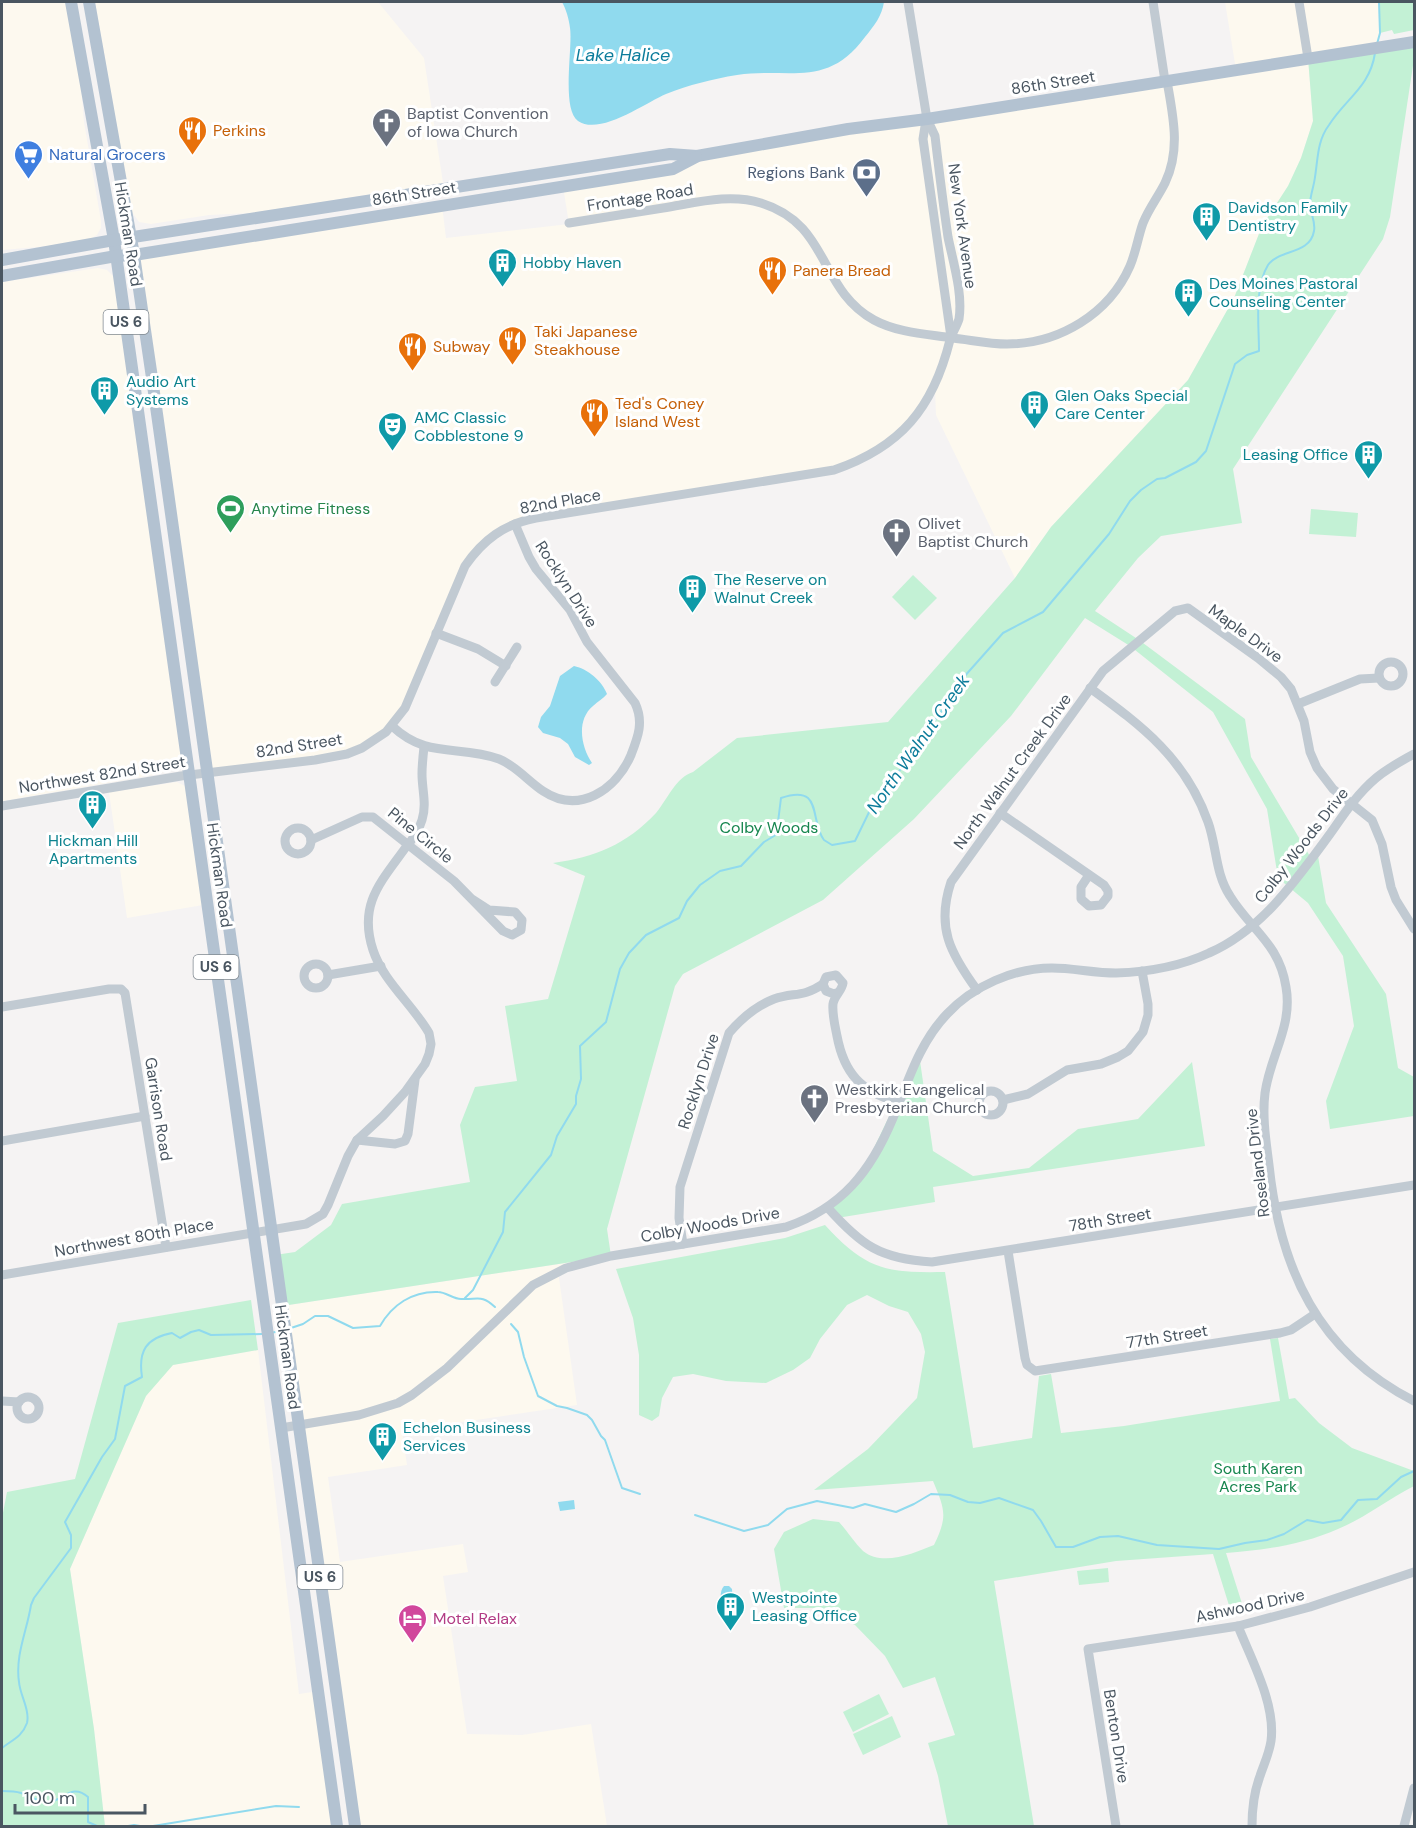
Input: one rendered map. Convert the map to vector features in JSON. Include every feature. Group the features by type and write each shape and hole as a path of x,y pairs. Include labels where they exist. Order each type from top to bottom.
{"main road":[{"name":"Hickman Road","path":"71,2 114,240 337,1827"},
{"name":"Hickman Road","path":"89,2 134,255 355,1827"},
{"name":"86th Street","path":"2,260 114,240 670,154 698,156 848,129 927,119 1414,42"},
{"name":"86th Street","path":"2,276 673,169 698,156"}],"street":[{"name":"New York Avenue","path":"815,475 853,464 871,455 901,432 919,412 934,388 942,370 951,337 923,139 927,119 908,2"},
{"name":"Frontage Road","path":"569,224 716,200 739,199 762,203 776,208 810,236 841,292 861,312 875,321 906,331 1006,344 1039,341 1073,328 1093,314 1111,296 1129,267 1143,222 1164,184 1173,158 1174,129 1153,2"},
{"path":"1299,2 1308,58"},
{"name":"82nd Place","path":"392,726 405,708 459,578 475,552 493,535 516,524 545,517 815,475"},
{"name":"Rocklyn Drive","path":"424,747 499,759 542,791 561,800 583,800 606,790 622,772 640,733 641,718 635,703 587,642 570,610 529,557 516,524"},
{"name":"North Walnut Creek Drive","path":"977,990 960,966 947,938 944,915 951,882 1103,671 1130,646 1175,612 1188,608"},
{"name":"Maple Drive","path":"1188,608 1258,658 1281,677 1291,689 1298,704 1308,736 1310,752 1317,768 1333,789 1372,820 1383,844 1391,887 1396,900 1414,929"},
{"path":"436,633 478,649 506,666"},
{"path":"495,682 517,648"},
{"path":"1298,704 1360,679 1379,678"},
{"name":"Roseland Drive","path":"1090,688 1141,726 1169,755 1203,809 1214,842 1220,875 1229,895 1262,934 1280,965 1286,986 1288,1006 1282,1039 1269,1074 1263,1111 1270,1180 1285,1251 1294,1275 1315,1314 1338,1344 1381,1383 1414,1401"},
{"path":"357,1140 383,1116 415,1077 429,1054 431,1044 429,1033 381,966 373,951 369,933 369,914 373,894 418,829 424,807 422,771 424,747 411,741 392,726"},
{"name":"82nd Street","path":"207,772 315,760 347,754 375,741 392,726"},
{"name":"Colby Woods Drive","path":"281,1428 377,1410 412,1395 447,1368 533,1285 549,1276 584,1262 786,1227 828,1208 860,1178 893,1117 919,1054 937,1024 959,1002 999,979 1028,970 1053,968 1084,972 1142,971 1185,962 1210,953 1266,915 1352,803 1376,778 1414,754"},
{"name":"Northwest 82nd Street","path":"2,806 207,772"},
{"path":"1000,813 1089,875"},
{"name":"Pine Circle","path":"310,840 367,816 379,820 454,881 472,899 507,934 521,930 522,920 515,912 489,910 472,899"},
{"path":"328,975 381,966"},
{"path":"1003,1100 1028,1094 1068,1071 1101,1064 1128,1051 1143,1032 1148,1015 1142,971"},
{"name":"Rocklyn Drive","path":"682,1244 679,1218 680,1187 729,1033 739,1021 765,1004 774,999 810,992 823,984 826,977 836,975 843,983 839,992"},
{"path":"823,984 828,993 839,992"},
{"name":"Garrison Road","path":"2,1007 109,988 121,989 125,993 166,1247"},
{"path":"839,992 833,1002 834,1020 840,1053 844,1062 851,1075 865,1088 898,1102"},
{"path":"357,1140 395,1144 405,1141 408,1134 415,1077"},
{"path":"2,1141 145,1116"},
{"name":"Northwest 80th Place","path":"2,1275 306,1224 323,1214 357,1140"},
{"name":"78th Street","path":"828,1208 864,1244 885,1255 908,1261 935,1262 1414,1185"},
{"name":"77th Street","path":"1008,1251 1025,1358 1030,1369 1042,1371 1280,1333 1291,1330 1315,1314"},
{"path":"2,1401 19,1402"},
{"name":"Ashwood Drive","path":"1088,1649 1238,1626 1310,1607 1414,1572"},
{"path":"1238,1626 1266,1698 1271,1719 1271,1740 1252,1806 1252,1827"},
{"name":"Benton Drive","path":"1088,1649 1116,1827"},
{"path":"1404,1827 1414,1788"}],"shaded area":[{"path":"2,2 66,2 80,76 84,122 101,221 101,228 97,235 90,239 49,246 2,250"},
{"path":"95,2 378,2 424,58 443,183 251,213 209,215 151,224 139,222 132,212"},
{"path":"1225,2 1379,2 1380,33 1376,48 1308,58 1313,121 1301,158 1288,186 1262,226 1234,298 1188,380 1051,527 1015,578 936,415 935,389 913,419 853,464 523,521 475,552 411,695 392,726 347,754 207,772 134,255 442,205 446,238 569,224 563,186 673,169 697,156 1236,70"},
{"path":"98,268 107,270 114,277 182,763 177,769 147,776 3,801 2,282"},
{"path":"177,782 185,786 203,905 127,918 109,792"},
{"path":"611,1256 558,1271 577,1405 402,1431 407,1465 328,1477 340,1562 463,1544 468,1572 443,1576 467,1734 522,1735 591,1724 607,1826 355,1826 282,1306"},
{"path":"258,1350 299,1694 319,1691 337,1826 105,1826 94,1729 70,1569 146,1396 172,1365"}],"green space":[{"path":"1379,2 1414,2 1414,30 1394,34 1392,30 1380,33"},
{"name":"Colby Woods","path":"1414,42 1414,59 1390,217 1383,239 1233,469 1242,523 1161,536 1138,558 1095,611 1139,640 1245,719 1251,757 1311,858 1317,850 1326,903 1386,994 1398,1068 1414,1077 1414,1116 1330,1129 1326,1101 1354,1026 1343,956 1308,903 1278,878 1267,809 1213,712 1130,646 1085,618 1011,716 914,819 823,900 683,974 675,986 607,1229 611,1256 282,1306 275,1255 295,1252 331,1225 342,1204 470,1182 460,1125 475,1087 517,1081 505,1006 548,999 585,876 553,863 596,853 633,833 656,813 682,779 737,738 888,722 1015,578 1051,527 1188,380 1234,298 1262,226 1288,186 1301,158 1313,121 1308,58"},
{"path":"1311,509 1358,513 1356,537 1309,534"},
{"path":"913,575 937,598 915,620 892,597"},
{"path":"919,1054 933,1151 973,1176 1029,1168 1078,1129 1138,1119 1192,1062 1205,1146 933,1187 935,1202 837,1218 828,1208 860,1177"},
{"name":"South Karen Acres Park","path":"825,1225 853,1251 878,1266 907,1271 945,1272 973,1448 1032,1438 1039,1376 1051,1374 1061,1433 1124,1426 1280,1401 1270,1339 1278,1338 1289,1399 1295,1398 1319,1423 1352,1448 1414,1471 1414,1486 1348,1525 1324,1535 1283,1546 1226,1553 1245,1613 1232,1615 1213,1554 1116,1561 994,1581 1034,1826 948,1826 938,1776 928,1743 955,1735 935,1677 903,1688 885,1656 855,1625 819,1608 784,1608 774,1549 784,1532 813,1519 839,1522 863,1551 880,1558 899,1557 934,1545 943,1520 943,1513 933,1481 814,1490 868,1449 917,1398 925,1352 921,1334 908,1312 867,1295 847,1305 820,1339 810,1358 793,1370 766,1383 726,1381 693,1374 673,1377 662,1398 659,1416 652,1421 639,1415 639,1355 633,1318 616,1269 785,1238"},
{"path":"251,1300 258,1350 173,1365 146,1396 70,1569 94,1729 105,1826 2,1826 2,1518 7,1492 75,1479 118,1323"},
{"path":"1108,1568 1109,1582 1079,1585 1077,1571"},
{"path":"879,1694 889,1714 853,1732 843,1712"},
{"path":"892,1716 901,1737 863,1755 853,1734"}],"water":[{"name":"Lake Halice","path":"562,2 884,2 871,29 851,53 836,64 822,70 756,73 710,80 666,94 610,121 587,125 578,121 570,104 571,37 567,14"},
{"path":"574,666 594,676 607,694 588,712 582,726 583,742 592,763 589,765 575,757 568,744 560,738 543,733 538,727 541,717 550,706 560,676"},
{"path":"574,1500 575,1509 560,1511 558,1502"},
{"path":"724,1586 732,1589 733,1610 724,1610 721,1594"}],"waterway":[{"name":"North Walnut Creek","path":"1377,44 1380,33 1379,2"},
{"name":"North Walnut Creek","path":"465,1298 473,1290 503,1232 505,1212 551,1155 557,1136 576,1104 581,1079 580,1046 606,1022 620,969 629,953 646,935 679,918 687,901 700,885 720,871 741,866 764,842 779,833 781,798 795,795 804,796 810,800 820,832 824,840 832,845 855,841 873,804 927,736 932,724 951,698 955,687 1003,633 1043,612 1109,534 1130,501 1141,490 1157,479 1165,478 1196,462 1206,451 1235,364 1247,355 1259,351 1259,295 1268,265 1279,256 1307,244 1314,231 1310,201 1322,137 1363,84 1375,53"},
{"name":"North Walnut Creek","path":"291,1328 315,1316 328,1316 353,1328 380,1326 390,1312 404,1301 429,1292 441,1292 458,1299 479,1298 495,1307"},
{"path":"511,1324 518,1332 538,1396 557,1406 587,1415 605,1440 622,1488 640,1494"},
{"name":"North Walnut Creek","path":"2,1748 20,1735 27,1723 28,1718 18,1672 31,1605 71,1548 71,1535 65,1522 102,1457 115,1439 125,1386 142,1377 141,1360 146,1347 156,1338 172,1333 180,1338 199,1330 211,1335 262,1334"},
{"name":"North Walnut Creek","path":"271,1333 283,1330"},
{"path":"695,1515 744,1531 768,1525 787,1509 817,1501 853,1508 865,1504 896,1512 931,1494 950,1495 968,1502 980,1503 999,1498 1033,1510 1056,1547 1073,1547 1100,1537 1118,1536 1157,1545 1219,1549 1267,1540 1284,1534 1307,1520 1323,1523 1341,1520 1358,1500 1377,1499 1401,1477 1414,1471"},
{"path":"2,1791 19,1792 44,1802 53,1801 77,1791 88,1797 88,1822 97,1826"},
{"path":"153,1826 276,1806 299,1807"},
{"path":"128,1826 140,1826"}],"place":[{"name":"Baptist Convention of Iowa Church","path":"386,148"},
{"name":"Perkins","path":"192,156"},
{"name":"Natural Grocers","path":"28,180"},
{"name":"Regions Bank","path":"866,198"},
{"name":"Davidson Family Dentistry","path":"1207,242"},
{"name":"Hobby Haven","path":"502,288"},
{"name":"Panera Bread","path":"772,296"},
{"name":"Des Moines Pastoral Counseling Center","path":"1188,318"},
{"name":"Taki Japanese Steakhouse","path":"513,366"},
{"name":"Subway","path":"412,372"},
{"name":"Audio Art Systems","path":"105,416"},
{"name":"Glen Oaks Special Care Center","path":"1034,430"},
{"name":"Ted's Coney Island West","path":"594,438"},
{"name":"AMC Classic Cobblestone 9","path":"393,452"},
{"name":"Leasing Office","path":"1369,480"},
{"name":"Anytime Fitness","path":"230,534"},
{"name":"Olivet Baptist Church","path":"897,558"},
{"name":"The Reserve on Walnut Creek","path":"693,614"},
{"name":"Hickman Hill Apartments","path":"93,830"},
{"name":"Westkirk Evangelical Presbyterian Church","path":"814,1124"},
{"name":"Echelon Business Services","path":"382,1462"},
{"name":"Westpointe Leasing Office","path":"731,1632"},
{"name":"Motel Relax","path":"412,1644"}]}
